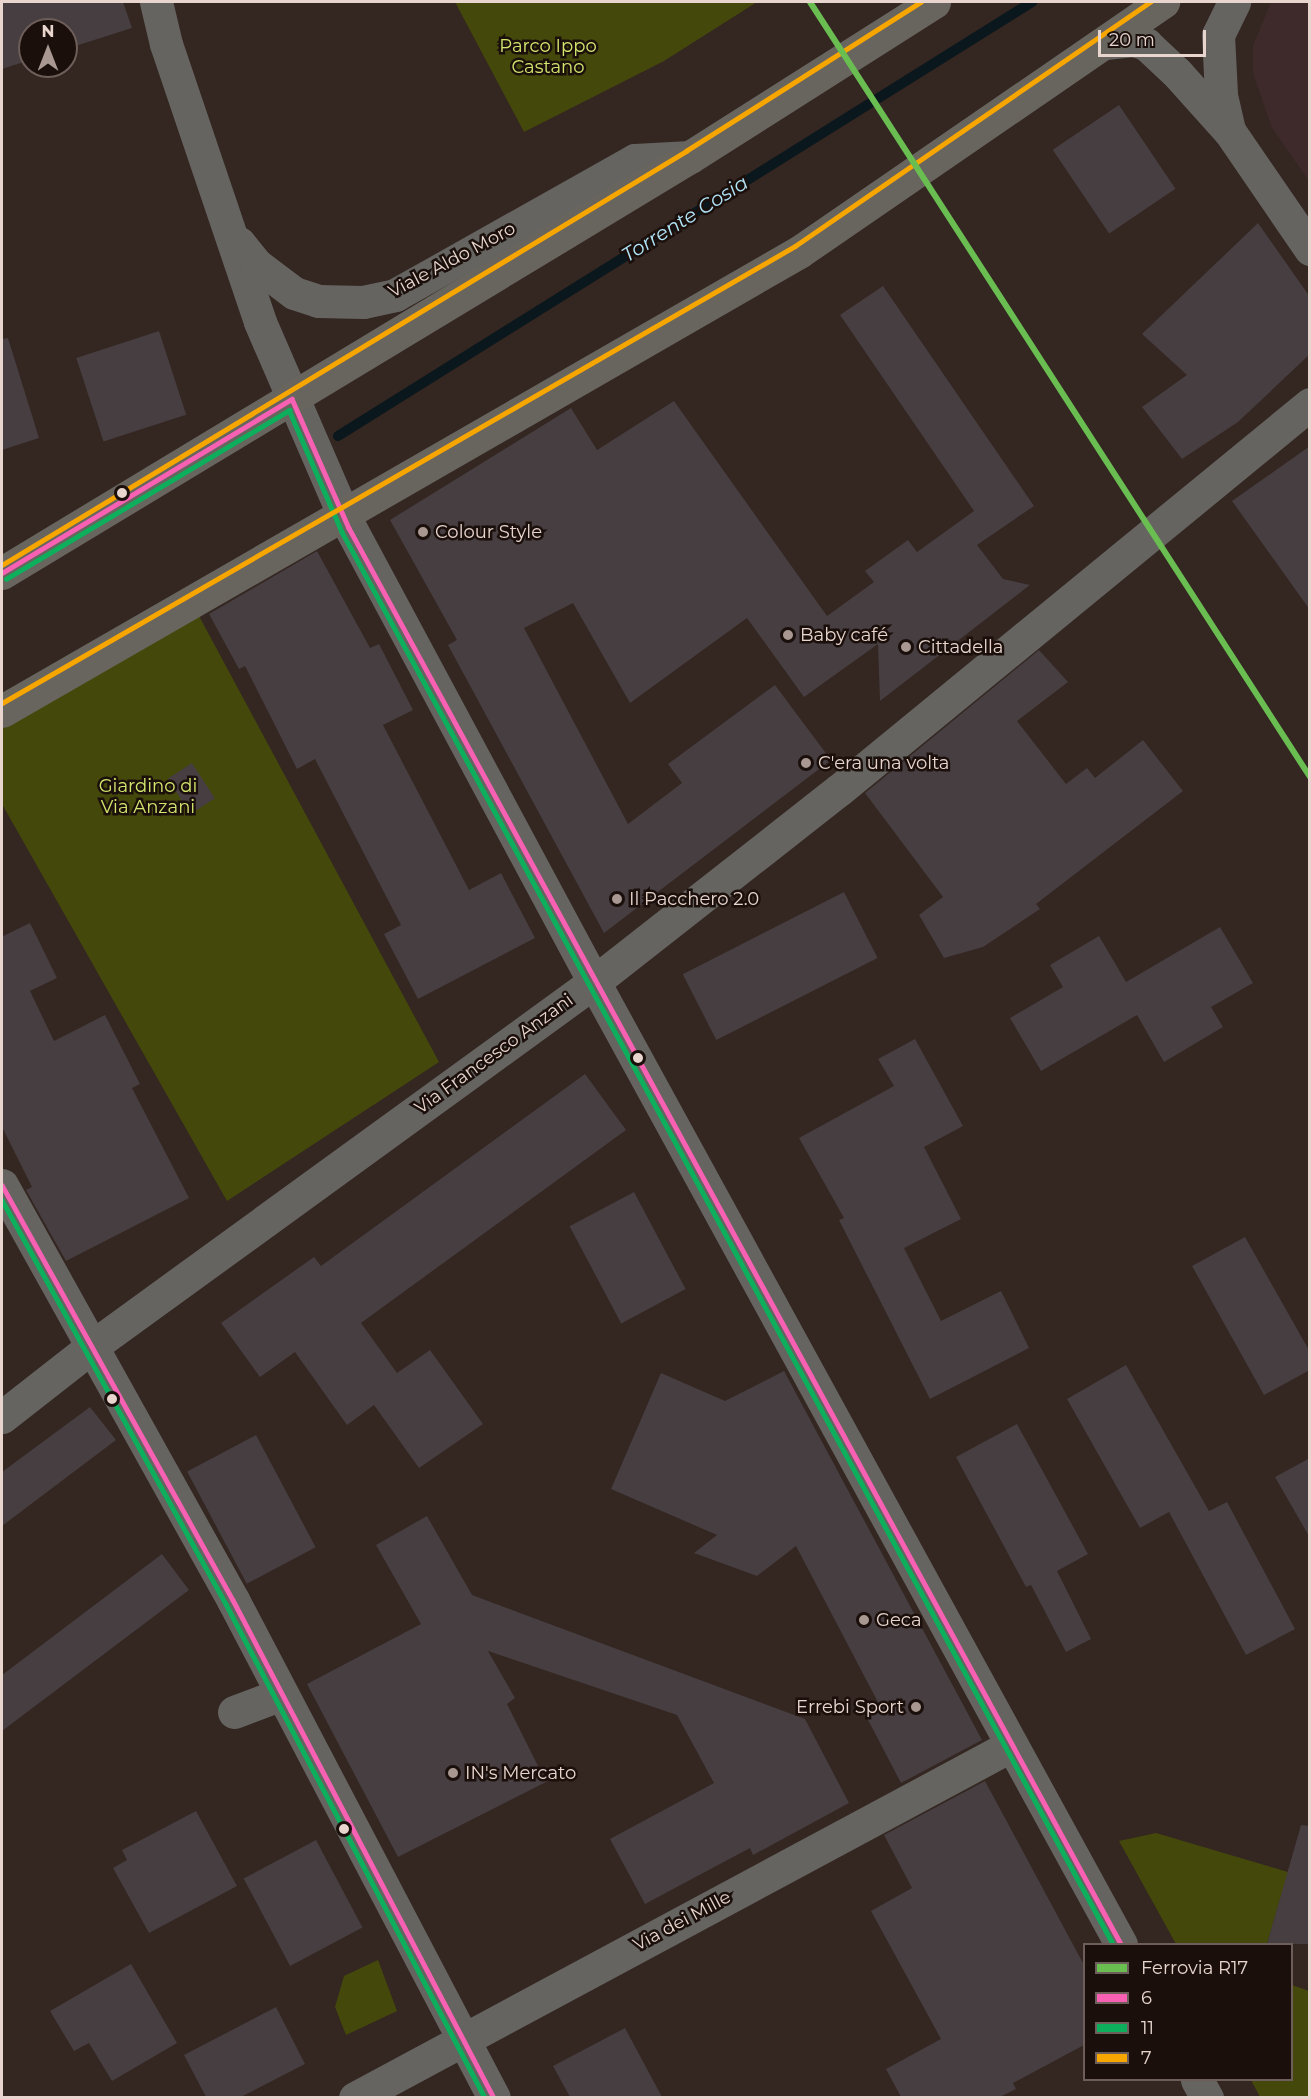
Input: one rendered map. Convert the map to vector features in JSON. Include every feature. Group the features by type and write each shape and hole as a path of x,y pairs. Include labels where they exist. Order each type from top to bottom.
{"main road":[{"path":"2,573 298,412 690,157 934,2"},
{"path":"2,711 337,502 799,252 1163,2"}],"street":[{"name":"Viale Aldo Moro","path":"156,2 166,44 228,228 298,412 337,502 594,982 1010,1746 1120,1943"},
{"path":"1230,132 1221,94 1218,34 1234,2"},
{"path":"1105,43 1133,40 1146,44 1230,132 1310,249"},
{"name":"Viale Aldo Moro","path":"228,228 257,265 294,293 318,301 363,302 395,295 635,160 690,157"},
{"name":"Via Francesco Anzani","path":"2,1417 90,1348 594,982 839,790 1310,404"},
{"path":"2,1185 282,1694 461,2039 494,2097"},
{"path":"234,1712 282,1694"},
{"name":"Via dei Mille","path":"356,2097 1010,1746"},
{"path":"1198,2081 1207,2097"}],"shaded area":[{"path":"1271,2 1309,2 1309,181 1272,128 1253,73 1253,46"}],"green space":[{"name":"Parco Ippo Castano","path":"455,2 757,2 664,61 524,132"},
{"name":"Giardino di Via Anzani","path":"199,616 439,1062 227,1201 2,804 2,729"},
{"path":"1156,1833 1288,1872 1267,1943 1175,1943 1119,1841"},
{"path":"378,1960 397,2011 346,2035 335,2007 344,1976"},
{"path":"1293,1985 1309,1991 1309,2097 1260,2097 1252,2081 1293,2081"}],"building":[{"path":"2,2 123,2 132,28 78,45 78,18 18,18 18,64 2,69"},
{"path":"1119,105 1175,189 1109,233 1053,150"},
{"path":"1258,223 1310,297 1310,354 1238,422 1182,459 1142,407 1187,375 1142,334"},
{"path":"883,286 1034,506 977,545 1003,579 1030,585 880,701 878,644 804,697 747,618 630,703 573,603 524,628 628,824 682,783 668,764 775,685 831,760 604,933 448,645 457,640 390,520 571,408 597,450 674,401 827,616 874,582 865,571 908,540 917,552 974,511 840,315"},
{"path":"159,331 186,415 103,442 76,358"},
{"path":"8,338 39,438 2,450 2,339"},
{"path":"1310,446 1310,610 1232,501"},
{"path":"317,551 370,648 379,644 413,710 383,725 469,890 501,873 535,938 418,999 384,934 401,925 315,759 297,769 245,666 239,669 209,614"},
{"path":"1039,650 1068,682 1017,721 1066,784 1087,768 1095,778 1143,740 1183,791 1036,904 1040,909 983,947 944,958 919,915 943,897 865,793"},
{"path":"192,763 215,798 191,814 168,779"},
{"path":"844,892 878,958 716,1040 683,974"},
{"path":"30,923 57,978 30,991 54,1041 105,1015 140,1084 132,1088 189,1198 66,1261 26,1190 32,1187 2,1127 2,933 3,936"},
{"path":"1220,927 1253,983 1211,1007 1223,1027 1164,1062 1137,1015 1041,1071 1010,1018 1063,987 1050,965 1099,936 1126,982"},
{"path":"915,1039 963,1126 924,1147 961,1219 904,1248 941,1321 1001,1291 1029,1348 930,1399 839,1220 844,1218 799,1138 894,1086 878,1059"},
{"path":"585,1074 626,1130 361,1323 397,1373 430,1350 483,1424 419,1468 374,1405 347,1425 295,1352 260,1377 221,1323 314,1257 321,1266"},
{"path":"634,1192 686,1289 621,1323 570,1226"},
{"path":"1245,1237 1310,1352 1310,1370 1264,1395 1192,1266"},
{"path":"1126,1365 1209,1511 1227,1502 1295,1629 1246,1655 1169,1512 1140,1528 1067,1399"},
{"path":"784,1371 982,1740 901,1783 866,1716 881,1708 796,1546 757,1576 694,1553 717,1535 611,1489 661,1373 725,1401"},
{"path":"90,1407 116,1440 2,1526 2,1472"},
{"path":"1017,1424 1088,1554 1057,1571 1091,1639 1066,1652 1031,1585 1026,1587 956,1457"},
{"path":"256,1435 316,1547 247,1584 187,1472"},
{"path":"1310,1458 1310,1538 1275,1477"},
{"path":"427,1516 472,1595 805,1719 849,1803 753,1855 750,1848 645,1904 610,1839 714,1783 677,1715 488,1651 515,1698 507,1704 546,1782 398,1857 307,1684 421,1624 376,1545"},
{"path":"162,1554 189,1590 2,1731 2,1675"},
{"path":"985,1781 1083,1963 1083,2046 1013,2083 1016,2089 1000,2097 901,2097 886,2069 941,2039 871,1911 912,1888 884,1835"},
{"path":"196,1811 237,1886 149,1933 113,1868 127,1860 122,1850"},
{"path":"1301,1825 1310,1826 1310,1944 1267,1943"},
{"path":"316,1840 362,1927 290,1966 244,1878"},
{"path":"131,1964 177,2043 112,2081 89,2043 74,2051 50,2011"},
{"path":"276,2007 305,2064 241,2097 206,2097 184,2055"},
{"path":"625,2028 662,2097 570,2097 553,2066"}],"waterway":[{"name":"Torrente Cosia","path":"338,436 1032,2"}],"rail line":[{"name":"R17","path":"810,2 1310,777"}],"transit line":[{"name":"7","path":"2,565 686,151 921,2"},
{"name":"7","path":"2,703 795,246 1150,2"},
{"name":"6","path":"2,573 292,399 349,528 1120,1943"},
{"name":"11","path":"6,579 289,410 342,532 1112,1943"},
{"name":"6","path":"2,1185 233,1600 494,2098"},
{"name":"11","path":"2,1200 226,1604 485,2098"}],"place":[{"name":"Colour Style","path":"423,532"},
{"name":"Baby café","path":"788,635"},
{"name":"Cittadella","path":"906,647"},
{"name":"C'era una volta","path":"806,763"},
{"name":"Il Pacchero 2.0","path":"617,899"},
{"name":"Geca","path":"864,1620"},
{"name":"Errebi Sport","path":"916,1707"},
{"name":"IN's Mercato","path":"453,1773"}]}
